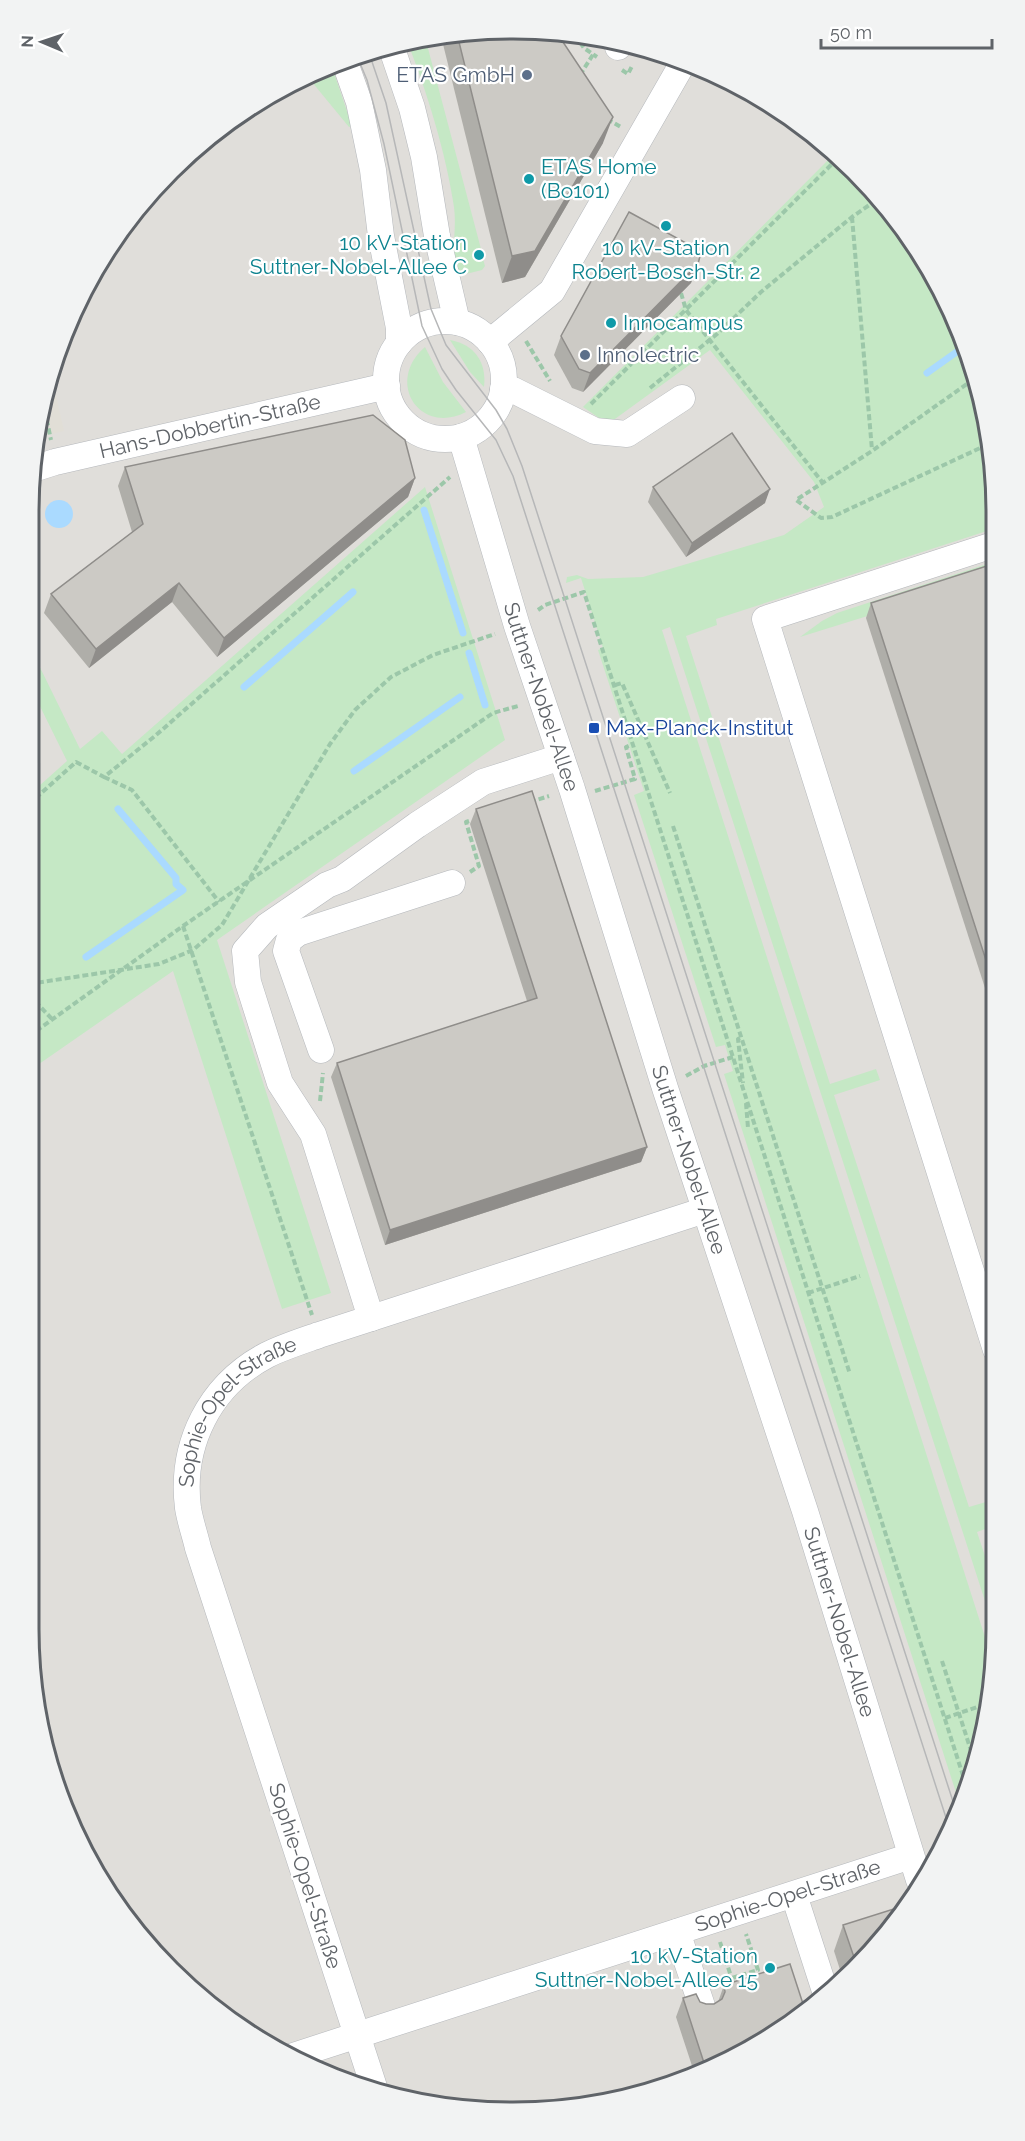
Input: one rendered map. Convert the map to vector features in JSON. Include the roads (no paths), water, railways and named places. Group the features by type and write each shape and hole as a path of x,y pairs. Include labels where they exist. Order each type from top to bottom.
{"street":[{"path":"394,54 412,108 424,157 437,236 457,322"},
{"path":"347,69 359,102 374,170 381,236 399,328 399,343"},
{"path":"490,342 552,291 679,69"},
{"path":"443,321 457,322 473,328 490,342 503,370 503,389 496,410 484,424 461,437 437,439 409,427 398,416 387,386 388,363 399,343 418,328 443,321"},
{"name":"Hans-Dobbertin-Straße","path":"44,466 387,386"},
{"path":"503,389 513,390 595,431 627,434 682,398"},
{"name":"Suttner-Nobel-Allee","path":"461,437 517,626 573,793 665,1089 832,1597 915,1868"},
{"path":"986,547 765,618 986,1318"},
{"path":"371,1318 313,1134 280,1083 248,982 245,951 267,926 327,885 342,879 417,825 483,782 561,757"},
{"path":"342,879 354,915"},
{"path":"321,1050 286,951 289,940 297,933 452,884"},
{"name":"Sophie-Opel-Straße","path":"356,2035 198,1548 188,1508 188,1460 202,1417 229,1382 267,1355 319,1335 705,1210"},
{"name":"Sophie-Opel-Straße","path":"303,2053 794,1895 915,1868"},
{"path":"794,1895 823,1985"},
{"path":"677,1932 703,2009"},
{"path":"356,2035 372,2081"}],"water":[{"path":"59,500 69,504 73,514 69,524 59,528 49,524 45,514 49,504"}],"waterway":[{"path":"927,373 958,351"},
{"path":"424,510 463,633"},
{"path":"244,687 353,592"},
{"path":"469,653 485,705"},
{"path":"354,771 460,697"},
{"path":"86,957 183,890 176,884 176,878 118,809"}],"tram line":[{"path":"372,61 386,103 431,309 446,345 496,410 507,429 522,466 953,1802"},
{"path":"360,64 367,80 384,144 422,326 442,369 496,440 513,476 946,1818"}],"place":[{"name":"ETAS GmbH","path":"527,75"},
{"name":"ETAS Home (Bo101)","path":"529,179"},
{"name":"10 kV-Station Robert-Bosch-Str. 2","path":"666,226"},
{"name":"10 kV-Station Suttner-Nobel-Allee C","path":"479,255"},
{"name":"Innocampus","path":"611,323"},
{"name":"Innolectric","path":"585,355"},
{"name":"Max-Planck-Institut","path":"594,728"},
{"name":"10 kV-Station Suttner-Nobel-Allee 15","path":"770,1968"}]}
